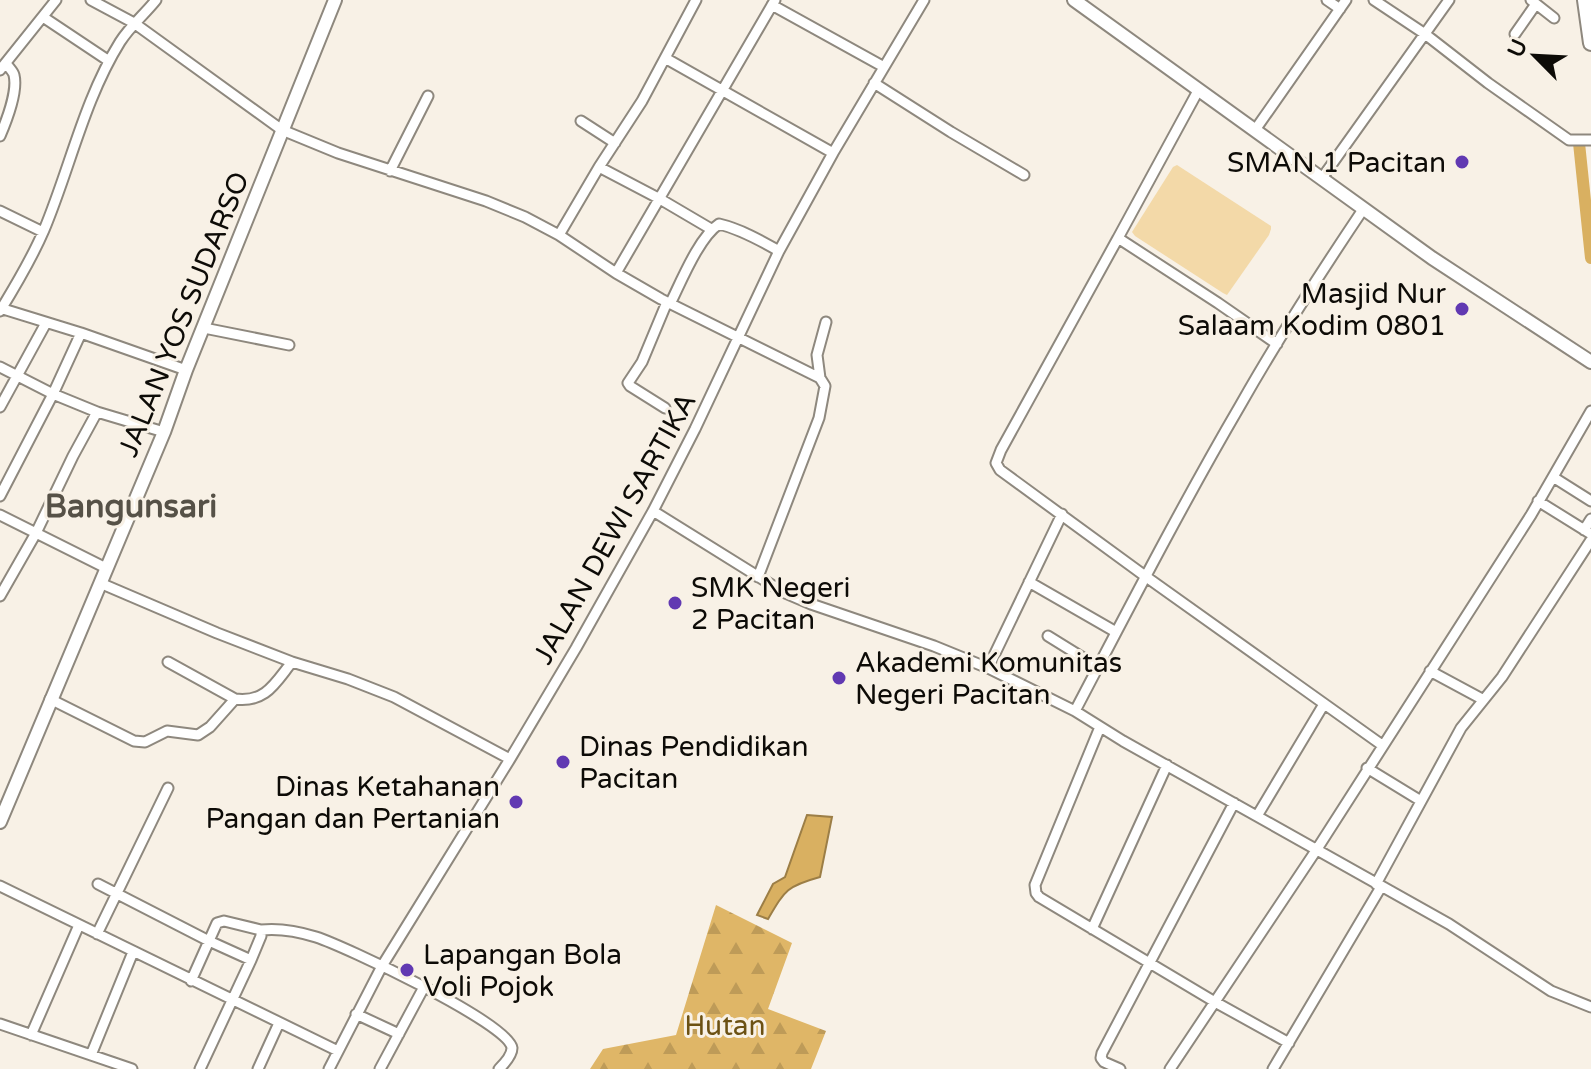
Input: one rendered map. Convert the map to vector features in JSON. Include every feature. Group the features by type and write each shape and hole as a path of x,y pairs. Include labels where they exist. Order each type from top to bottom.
{"highway":[{"path":"1585,0 1591,43"}],"main road":[{"name":"JALAN YOS SUDARSO","path":"0,822 4,801 164,432 335,0"},
{"path":"1074,0 1432,258 1591,362"}],"street":[{"path":"0,136 9,112 14,84 14,75 3,67 56,0"},
{"path":"91,0 134,23 282,130 338,153 486,201 525,217 668,303 820,378"},
{"path":"156,0 134,23 109,61 43,232 1,309 186,370"},
{"path":"559,235 642,101 696,0"},
{"name":"JALAN DEWI SARTIKA","path":"329,1069 382,966 510,759 653,511 779,251 924,0"},
{"path":"1255,130 1343,4 1327,0"},
{"path":"1374,0 1573,141 1590,140"},
{"path":"1322,178 1449,0"},
{"path":"616,273 774,2 884,67"},
{"path":"1515,34 1533,2 1554,18"},
{"path":"43,17 109,61"},
{"path":"665,58 833,153"},
{"path":"874,83 1024,175"},
{"path":"1199,89 996,463 1000,470 1145,576 1382,745"},
{"path":"390,171 428,96"},
{"path":"581,121 615,143"},
{"path":"599,167 711,229"},
{"path":"1075,711 1145,576 1241,403 1364,208"},
{"path":"0,211 43,232"},
{"path":"665,408 628,383 648,350 668,303 711,229 719,224 729,227 779,251"},
{"path":"1118,238 1277,344"},
{"path":"758,577 819,418 825,386 820,378 817,355 826,322"},
{"path":"0,407 46,323"},
{"path":"204,328 289,345"},
{"path":"0,496 81,333"},
{"path":"0,367 97,412 164,432"},
{"path":"1170,1069 1317,849 1538,501 1591,411"},
{"path":"0,596 36,533 97,412"},
{"path":"1553,477 1591,501"},
{"path":"1538,501 1589,535"},
{"path":"653,511 783,592 988,668 1075,711 1449,924 1551,991 1591,1007"},
{"path":"988,668 1062,514"},
{"path":"0,515 106,568"},
{"path":"1273,1069 1379,885 1461,728 1502,677 1589,535 1591,519"},
{"path":"1029,582 1116,632"},
{"path":"100,583 217,633 394,697 510,759"},
{"path":"1048,636 1098,667"},
{"path":"168,662 235,699 252,700 265,694 292,662"},
{"path":"1430,671 1482,699"},
{"path":"50,699 124,737 145,742 167,731 198,735 210,727 235,699"},
{"path":"1257,816 1324,704"},
{"path":"1100,727 1035,889 1039,897 1289,1043"},
{"path":"1092,929 1167,765"},
{"path":"1367,768 1421,801"},
{"path":"97,934 168,788"},
{"path":"1120,1069 1104,1062 1102,1053 1234,803"},
{"path":"98,884 251,960"},
{"path":"0,886 338,1051"},
{"path":"191,981 220,921 261,930 303,933 382,966 479,1019 507,1040 512,1049 499,1069"},
{"path":"31,1035 79,925"},
{"path":"200,1069 251,960 261,930"},
{"path":"91,1055 133,952"},
{"path":"380,1069 424,987"},
{"path":"356,1014 399,1034"},
{"path":"258,1069 279,1023"},
{"path":"0,1024 132,1069"}],"shaded area":[{"path":"1177,165 1271,226 1269,235 1227,295 1132,232"},
{"path":"807,815 832,817 820,877 788,890 768,919 757,915 773,884 785,877"}],"green space":[{"name":"Hutan","path":"716,905 792,943 768,1009 826,1031 811,1069 590,1069 603,1049 676,1035"}],"waterway":[{"path":"1579,143 1591,258"}],"place":[{"name":"SMAN 1 Pacitan","path":"1462,162"},
{"name":"Masjid Nur Salaam Kodim 0801","path":"1462,309"},
{"name":"SMK Negeri 2 Pacitan","path":"675,603"},
{"name":"Akademi Komunitas Negeri Pacitan","path":"839,678"},
{"name":"Dinas Pendidikan Pacitan","path":"563,762"},
{"name":"Dinas Ketahanan Pangan dan Pertanian","path":"516,802"},
{"name":"Lapangan Bola Voli Pojok","path":"407,970"}],"district":[{"name":"Bangunsari","path":"131,506"}]}
